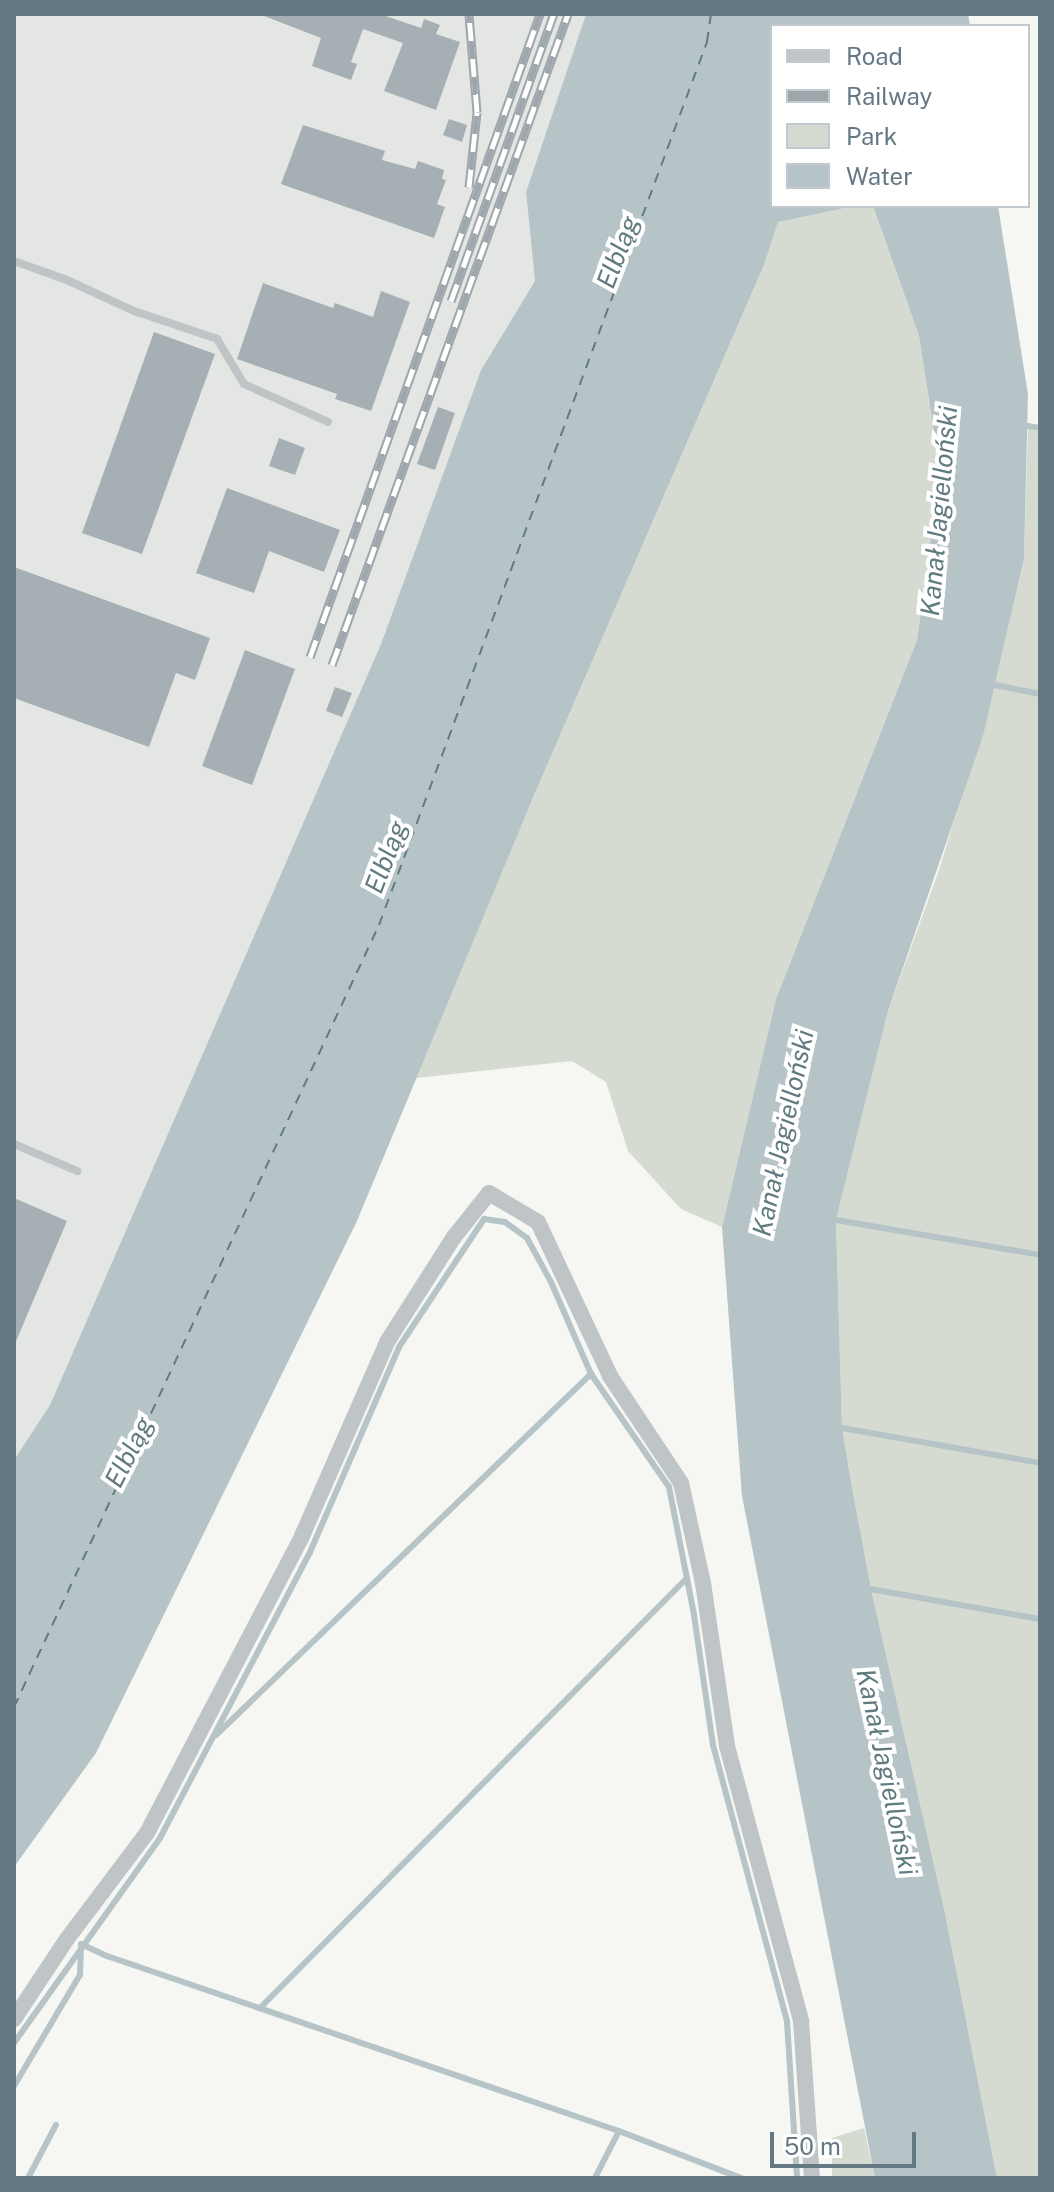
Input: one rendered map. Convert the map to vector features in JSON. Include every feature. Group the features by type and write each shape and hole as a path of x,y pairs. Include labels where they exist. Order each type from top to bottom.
{"street":[{"path":"14,2019 67,1939 147,1833 302,1536 387,1342 454,1237 489,1193 538,1222 610,1376 681,1483 703,1583 727,1746 801,2021 812,2178"}],"lane":[{"path":"14,261 67,280 134,311 217,339 244,384 328,422"},
{"path":"14,1144 77,1171"}],"shaded area":[{"path":"14,14 586,14 526,191 535,281 481,370 381,644 50,1405 14,1460"}],"green space":[{"path":"844,208 874,208 919,336 940,470 917,640 776,999 722,1227 681,1209 628,1151 606,1082 572,1061 416,1078 535,793 764,265 778,221"},
{"path":"1028,426 1040,428 1040,2178 997,2178 945,1913 871,1589 850,1476 842,1428 836,1220 888,1011 939,870 992,697 1024,559"},
{"path":"864,2128 875,2178 832,2178 832,2138"}],"water":[{"name":"Elbląg","path":"586,14 968,14 970,24 770,24 770,208 844,208 778,222 764,265 535,793 357,1221 96,1753 14,1867 14,1460 50,1405 381,644 481,370 535,281 526,192"},
{"name":"Kanał Jagielloński","path":"874,208 998,208 1028,394 1024,559 983,736 888,1011 836,1220 842,1428 850,1476 871,1589 945,1913 997,2178 875,2178 742,1496 722,1227 776,999 917,640 940,470 919,336"}],"building":[{"path":"259,14 380,14 421,28 424,19 440,25 436,34 460,42 436,110 384,91 403,43 363,29 351,62 357,64 351,80 312,66 321,38"},
{"path":"449,119 467,125 462,142 443,135"},
{"path":"303,125 385,151 382,160 415,169 418,161 444,170 442,179 446,180 437,204 445,207 434,238 281,184"},
{"path":"263,283 333,308 335,303 373,317 381,291 410,302 371,411 335,399 337,394 237,359"},
{"path":"154,332 215,354 142,554 82,533"},
{"path":"438,407 455,413 435,470 417,464"},
{"path":"279,438 305,448 295,475 269,466"},
{"path":"227,488 340,530 324,572 269,551 254,593 196,573"},
{"path":"14,567 210,638 195,680 176,673 149,747 14,698"},
{"path":"245,650 295,669 252,785 202,766"},
{"path":"335,687 352,693 342,717 326,711"},
{"path":"14,1198 67,1221 14,1346"}],"waterway":[{"path":"1028,426 1040,428"},
{"path":"995,685 1040,694"},
{"path":"14,2043 160,1838 310,1552 399,1347 484,1219 505,1222 527,1238 551,1282 591,1374 669,1487 694,1615 713,1745 787,2022 797,2178"},
{"path":"836,1220 1040,1255"},
{"path":"216,1735 591,1374"},
{"path":"842,1428 1040,1463"},
{"path":"260,2008 687,1578"},
{"path":"871,1589 1040,1619"},
{"path":"14,2086 80,1975 81,1944 107,1956 619,2131 595,2178"},
{"path":"28,2178 56,2125"},
{"path":"619,2131 741,2178"}],"ferry route":[{"path":"14,1707 379,925 707,42 711,14"}],"railway":[{"path":"469,14 477,112 469,187"},
{"path":"310,657 540,14"},
{"path":"451,301 554,14"},
{"path":"332,665 568,14"}]}
